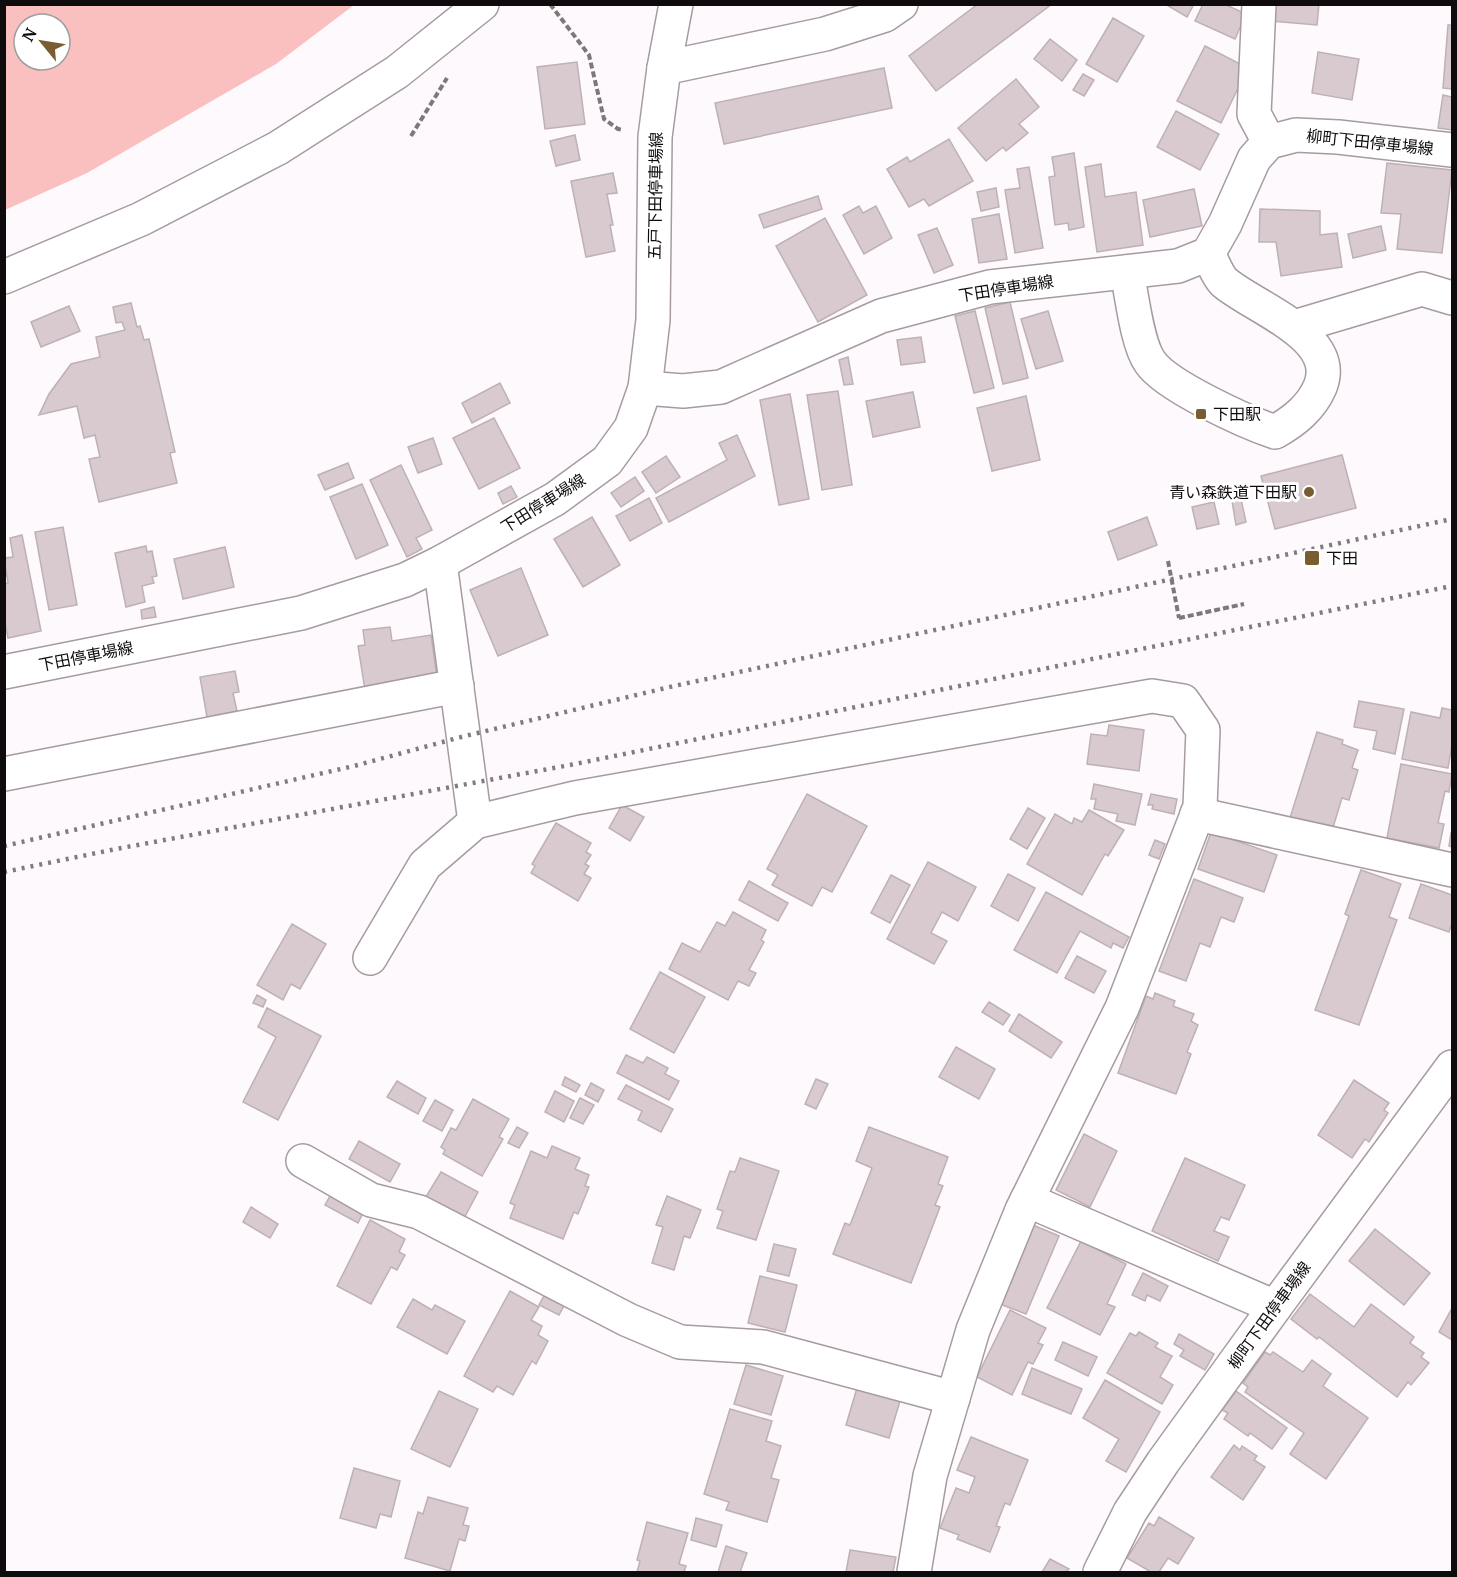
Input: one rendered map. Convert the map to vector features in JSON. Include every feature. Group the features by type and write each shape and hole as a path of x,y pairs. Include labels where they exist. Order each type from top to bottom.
{"street":[{"path":"4,278 141,219 278,148 397,72 482,4"},
{"name":"五戸下田停車場線","path":"645,388 653,320 655,137 664,68 676,4"},
{"path":"664,68 825,34 861,12 885,15 901,4"},
{"path":"1127,272 1142,348 1150,363 1164,377 1248,423 1275,432 1305,411 1317,395 1323,378 1320,360 1311,341 1294,327 1223,281 1208,254 1225,224 1254,159 1269,142 1254,114 1259,4"},
{"name":"柳町下田停車場線","path":"1269,142 1296,135 1338,137 1452,150"},
{"name":"下田停車場線","path":"4,672 301,613 405,580 555,499 607,461 631,428 645,388 683,391 722,387 881,316 939,299 990,287 1178,266 1208,254"},
{"path":"1294,327 1422,289 1452,298"},
{"path":"440,563 475,822"},
{"path":"4,774 457,686"},
{"path":"370,958 424,865 475,822 575,798 1152,696 1183,701 1203,730 1201,795 1197,814 1122,1008 1027,1200 973,1330 930,1476 914,1572"},
{"path":"1197,814 1452,870"},
{"name":"柳町下田停車場線","path":"1100,1572 1130,1512 1163,1462 1452,1067"},
{"path":"303,1161 371,1200 419,1212 628,1320 680,1342 763,1347 953,1398"},
{"path":"1027,1200 1275,1307"}],"path":[{"path":"550,4 589,56 604,119 618,129 655,137"},
{"path":"1168,561 1179,618 1244,604"}],"shaded area":[{"path":"5,4 354,5 276,64 87,173 5,210"}],"building":[{"path":"978,4 1052,4 936,91 909,56"},
{"path":"1165,4 1194,4 1187,17"},
{"path":"1203,4 1224,4 1246,14 1235,39 1195,21"},
{"path":"1272,4 1319,4 1317,25 1271,21"},
{"path":"1113,18 1144,36 1117,82 1086,64"},
{"path":"1448,25 1452,25 1452,89 1443,88"},
{"path":"1050,39 1077,60 1062,81 1034,59"},
{"path":"1205,46 1248,68 1221,123 1177,101"},
{"path":"1318,52 1359,59 1352,100 1312,93"},
{"path":"577,62 585,124 545,129 537,67"},
{"path":"884,68 892,108 724,144 715,103"},
{"path":"1083,74 1094,80 1084,96 1073,90"},
{"path":"1016,79 1039,107 1019,124 1028,133 1006,151 1003,147 986,161 958,128"},
{"path":"1443,95 1452,97 1452,130 1438,128"},
{"path":"1176,111 1219,134 1200,170 1157,147"},
{"path":"575,135 580,160 556,166 550,141"},
{"path":"949,139 973,181 929,206 924,199 909,207 887,169 907,157 910,162"},
{"path":"1074,153 1084,227 1069,230 1068,223 1055,225 1049,177 1055,176 1052,157"},
{"path":"1387,163 1452,170 1442,253 1397,249 1401,214 1381,213"},
{"path":"1101,164 1105,197 1136,192 1143,245 1097,252 1085,167"},
{"path":"1029,167 1043,248 1015,253 1005,190 1020,188 1017,169"},
{"path":"613,173 617,193 607,194 615,251 586,257 571,181"},
{"path":"996,188 999,207 981,211 977,192"},
{"path":"1194,189 1202,226 1150,237 1143,200"},
{"path":"818,196 822,209 764,228 759,215"},
{"path":"859,206 863,213 876,206 892,238 864,254 843,215"},
{"path":"1260,209 1320,211 1320,235 1337,233 1342,267 1281,276 1276,242 1259,242"},
{"path":"999,214 1007,259 979,263 972,219"},
{"path":"825,218 867,295 818,322 776,246"},
{"path":"1381,226 1386,250 1353,258 1348,234"},
{"path":"937,228 953,265 934,273 918,235"},
{"path":"1010,302 1028,378 1003,384 985,308"},
{"path":"131,303 137,327 140,326 144,340 149,339 175,452 170,453 177,483 99,502 89,459 100,457 95,435 84,438 77,406 39,415 49,394 71,364 100,357 96,337 125,330 122,322 116,323 113,307"},
{"path":"69,306 80,331 41,347 31,322"},
{"path":"975,311 994,388 974,393 955,316"},
{"path":"1048,311 1063,361 1036,369 1021,319"},
{"path":"921,337 925,362 901,365 897,340"},
{"path":"848,357 853,384 844,385 839,360"},
{"path":"500,383 510,403 472,423 462,403"},
{"path":"838,391 852,485 822,490 807,395"},
{"path":"913,392 920,427 873,437 866,401"},
{"path":"790,394 809,499 779,505 760,400"},
{"path":"1026,396 1040,460 992,471 977,408"},
{"path":"494,418 520,468 479,489 453,438"},
{"path":"737,435 755,476 669,522 656,498 727,460 719,443"},
{"path":"433,438 442,464 418,473 408,447"},
{"name":"青い森鉄道下田駅","path":"1342,455 1356,508 1275,529 1261,476"},
{"path":"666,456 680,477 656,493 642,472"},
{"path":"348,463 354,478 325,490 318,475"},
{"path":"401,465 432,530 416,538 422,549 407,557 370,480"},
{"path":"635,477 644,491 621,507 611,493"},
{"path":"362,484 388,545 356,559 330,497"},
{"path":"511,486 517,497 503,504 498,493"},
{"path":"649,498 662,523 630,541 616,516"},
{"path":"1241,499 1246,522 1236,525 1232,501"},
{"path":"1214,502 1219,524 1197,529 1192,507"},
{"path":"592,517 620,565 583,587 554,539"},
{"path":"1147,517 1157,545 1118,560 1108,532"},
{"path":"63,527 77,605 49,610 35,532"},
{"path":"22,535 41,631 8,638 4,618 4,584 8,583 4,558 13,557 10,538"},
{"path":"146,546 147,552 152,551 157,576 152,577 154,583 142,586 145,602 126,607 115,553"},
{"path":"225,547 234,587 183,599 174,559"},
{"path":"521,568 548,635 498,656 470,590"},
{"path":"154,607 156,617 142,619 141,610"},
{"path":"390,627 392,641 431,635 437,678 365,690 358,646 365,645 363,630"},
{"path":"235,671 239,692 233,693 237,711 207,717 200,677"},
{"path":"1359,701 1404,709 1395,754 1373,749 1377,731 1354,727"},
{"path":"1442,708 1452,710 1452,745 1448,768 1402,759 1411,712 1440,718"},
{"path":"1109,725 1144,730 1139,771 1087,764 1091,734 1107,736"},
{"path":"1317,732 1343,740 1342,744 1358,750 1352,768 1358,770 1349,800 1342,798 1331,834 1289,821"},
{"path":"1401,764 1452,774 1449,792 1445,791 1438,823 1444,824 1439,848 1387,838"},
{"path":"1094,784 1142,794 1135,825 1116,821 1118,814 1094,809 1096,799 1091,799"},
{"path":"807,794 867,826 832,892 822,887 812,906 772,885 778,875 767,869"},
{"path":"1151,794 1177,799 1174,814 1152,809 1153,805 1148,805"},
{"path":"622,805 644,817 630,841 609,828"},
{"path":"1028,808 1045,818 1027,849 1010,839"},
{"path":"1089,810 1124,830 1108,856 1105,854 1082,895 1027,864 1055,814 1072,824 1074,818 1082,822"},
{"path":"556,823 591,843 586,852 591,855 585,864 589,866 584,874 591,878 578,901 531,873 535,866 532,864"},
{"path":"1211,832 1277,855 1264,892 1198,869"},
{"path":"1452,833 1452,847 1449,846"},
{"path":"1155,840 1165,844 1159,859 1149,855"},
{"path":"928,862 976,887 958,921 942,912 931,933 947,941 934,964 887,939"},
{"path":"1361,870 1401,884 1389,917 1397,920 1359,1025 1315,1010 1349,916 1345,914"},
{"path":"1008,874 1035,888 1018,921 991,906"},
{"path":"891,875 910,885 890,923 871,913"},
{"path":"1194,879 1243,898 1234,922 1221,917 1210,947 1200,943 1186,981 1159,971"},
{"path":"749,881 788,903 778,921 739,900"},
{"path":"1421,884 1452,895 1452,923 1449,932 1409,918"},
{"path":"1046,892 1129,937 1123,948 1113,943 1111,948 1080,931 1057,973 1014,950"},
{"path":"733,912 766,930 761,940 764,942 749,970 756,973 749,986 738,981 728,1000 669,969 682,943 700,952 717,922 725,926"},
{"path":"292,924 326,944 300,989 291,984 283,1000 257,985"},
{"path":"1077,956 1106,971 1094,993 1065,978"},
{"path":"660,972 705,997 674,1053 630,1029"},
{"path":"1155,993 1175,1001 1173,1006 1194,1014 1191,1021 1198,1025 1187,1052 1191,1054 1176,1094 1118,1073 1146,996 1153,999"},
{"path":"257,995 266,1000 263,1007 253,1003"},
{"path":"989,1002 1010,1015 1003,1025 982,1012"},
{"path":"267,1008 321,1036 278,1120 243,1102 276,1037 258,1027"},
{"path":"1019,1014 1062,1042 1051,1058 1009,1031"},
{"path":"956,1047 995,1069 979,1099 939,1077"},
{"path":"626,1055 643,1063 647,1057 668,1068 665,1074 679,1081 669,1100 617,1073"},
{"path":"565,1077 580,1085 576,1092 562,1085"},
{"path":"816,1079 828,1084 816,1109 805,1104"},
{"path":"1354,1080 1389,1103 1384,1110 1388,1113 1369,1142 1365,1139 1352,1158 1318,1135"},
{"path":"397,1081 426,1098 418,1114 387,1097"},
{"path":"591,1083 604,1090 598,1102 585,1095"},
{"path":"626,1085 673,1109 661,1132 638,1120 642,1111 618,1099"},
{"path":"555,1091 574,1101 564,1122 545,1112"},
{"path":"580,1098 594,1105 583,1124 570,1118"},
{"path":"473,1099 509,1119 499,1137 503,1139 482,1176 443,1154 445,1150 441,1147 451,1128 456,1130"},
{"path":"435,1100 453,1110 442,1131 423,1121"},
{"path":"517,1127 528,1133 519,1148 508,1143"},
{"path":"869,1127 948,1157 938,1184 943,1186 935,1205 940,1207 911,1283 833,1254 845,1223 850,1225 872,1168 856,1161"},
{"path":"1084,1134 1117,1151 1090,1207 1056,1190"},
{"path":"359,1141 400,1164 390,1182 349,1159"},
{"path":"552,1146 580,1158 575,1169 589,1175 585,1186 589,1187 578,1214 574,1212 563,1239 510,1218 515,1205 510,1203 531,1151 547,1158"},
{"path":"740,1158 779,1171 756,1240 717,1228 723,1211 717,1209 730,1171 735,1172"},
{"path":"1185,1158 1245,1185 1229,1220 1221,1217 1214,1231 1229,1237 1218,1261 1152,1231"},
{"path":"441,1172 478,1192 462,1222 424,1200"},
{"path":"330,1196 363,1213 358,1223 325,1205"},
{"path":"667,1196 701,1210 690,1238 684,1236 674,1270 652,1263 663,1227 656,1225"},
{"path":"251,1207 278,1224 270,1238 243,1222"},
{"path":"370,1220 405,1239 399,1252 405,1255 397,1270 391,1267 371,1304 337,1286"},
{"path":"1033,1225 1059,1236 1026,1314 1000,1304"},
{"path":"1375,1229 1430,1273 1404,1305 1349,1261"},
{"path":"1081,1241 1126,1264 1107,1304 1115,1307 1100,1335 1047,1308"},
{"path":"774,1244 796,1249 789,1276 767,1271"},
{"path":"1143,1273 1168,1286 1160,1301 1147,1295 1145,1301 1132,1295"},
{"path":"760,1276 797,1285 785,1332 748,1323"},
{"path":"510,1291 539,1307 531,1320 542,1326 538,1335 548,1341 536,1364 532,1361 513,1395 497,1386 493,1392 464,1376"},
{"path":"546,1292 566,1302 559,1315 539,1305"},
{"path":"1310,1294 1354,1327 1371,1304 1414,1337 1410,1343 1424,1353 1421,1357 1429,1363 1411,1385 1408,1382 1397,1397 1319,1337 1317,1339 1291,1319"},
{"path":"413,1299 432,1310 435,1305 465,1321 447,1354 397,1327"},
{"path":"1452,1308 1452,1340 1439,1332"},
{"path":"1010,1310 1046,1328 1038,1343 1043,1345 1033,1364 1028,1362 1012,1395 977,1377"},
{"path":"1139,1332 1158,1343 1155,1347 1172,1356 1160,1377 1173,1385 1162,1404 1107,1373 1130,1333 1136,1336"},
{"path":"1179,1334 1214,1354 1205,1370 1180,1356 1184,1350 1174,1344"},
{"path":"1063,1342 1097,1357 1088,1376 1055,1360"},
{"path":"1265,1352 1270,1355 1273,1352 1303,1372 1312,1360 1331,1374 1323,1386 1368,1418 1326,1479 1290,1454 1304,1433 1245,1392 1248,1387 1243,1383"},
{"path":"746,1365 783,1376 771,1415 734,1404"},
{"path":"1032,1368 1082,1389 1071,1414 1022,1394"},
{"path":"1105,1380 1160,1412 1126,1472 1106,1461 1119,1439 1083,1418"},
{"path":"857,1388 900,1401 889,1438 846,1425"},
{"path":"439,1391 478,1409 450,1467 411,1449"},
{"path":"1236,1391 1287,1428 1272,1449 1250,1433 1248,1436 1224,1419 1228,1413 1222,1410"},
{"path":"730,1409 772,1421 766,1441 781,1446 771,1478 779,1480 767,1522 726,1510 729,1502 704,1494"},
{"path":"971,1437 1028,1460 1010,1505 1005,1503 996,1526 1000,1527 990,1552 957,1539 959,1535 940,1528 956,1488 969,1493 975,1477 957,1470"},
{"path":"1234,1445 1240,1450 1242,1446 1257,1456 1254,1460 1265,1467 1243,1500 1211,1477"},
{"path":"354,1468 400,1481 391,1517 380,1514 376,1528 340,1518"},
{"path":"428,1497 468,1508 463,1525 469,1526 465,1541 459,1539 450,1571 405,1558 418,1512 423,1514"},
{"path":"1159,1517 1194,1538 1178,1564 1168,1558 1159,1572 1151,1572 1127,1558 1149,1523 1154,1526"},
{"path":"696,1518 722,1525 716,1547 691,1540"},
{"path":"647,1522 688,1533 679,1564 686,1566 684,1572 637,1572 640,1561 637,1560"},
{"path":"726,1546 747,1553 740,1572 718,1572"},
{"path":"850,1550 896,1557 893,1572 846,1572"},
{"path":"1050,1559 1069,1569 1066,1572 1042,1572"}],"railway":[{"path":"4,846 354,766 465,736 674,686 1452,519"},
{"path":"4,872 570,765 1452,586"}],"place":[{"name":"下田駅","path":"1201,414"},
{"name":"青い森鉄道下田駅","path":"1309,492"},
{"name":"下田","path":"1312,558"}]}
